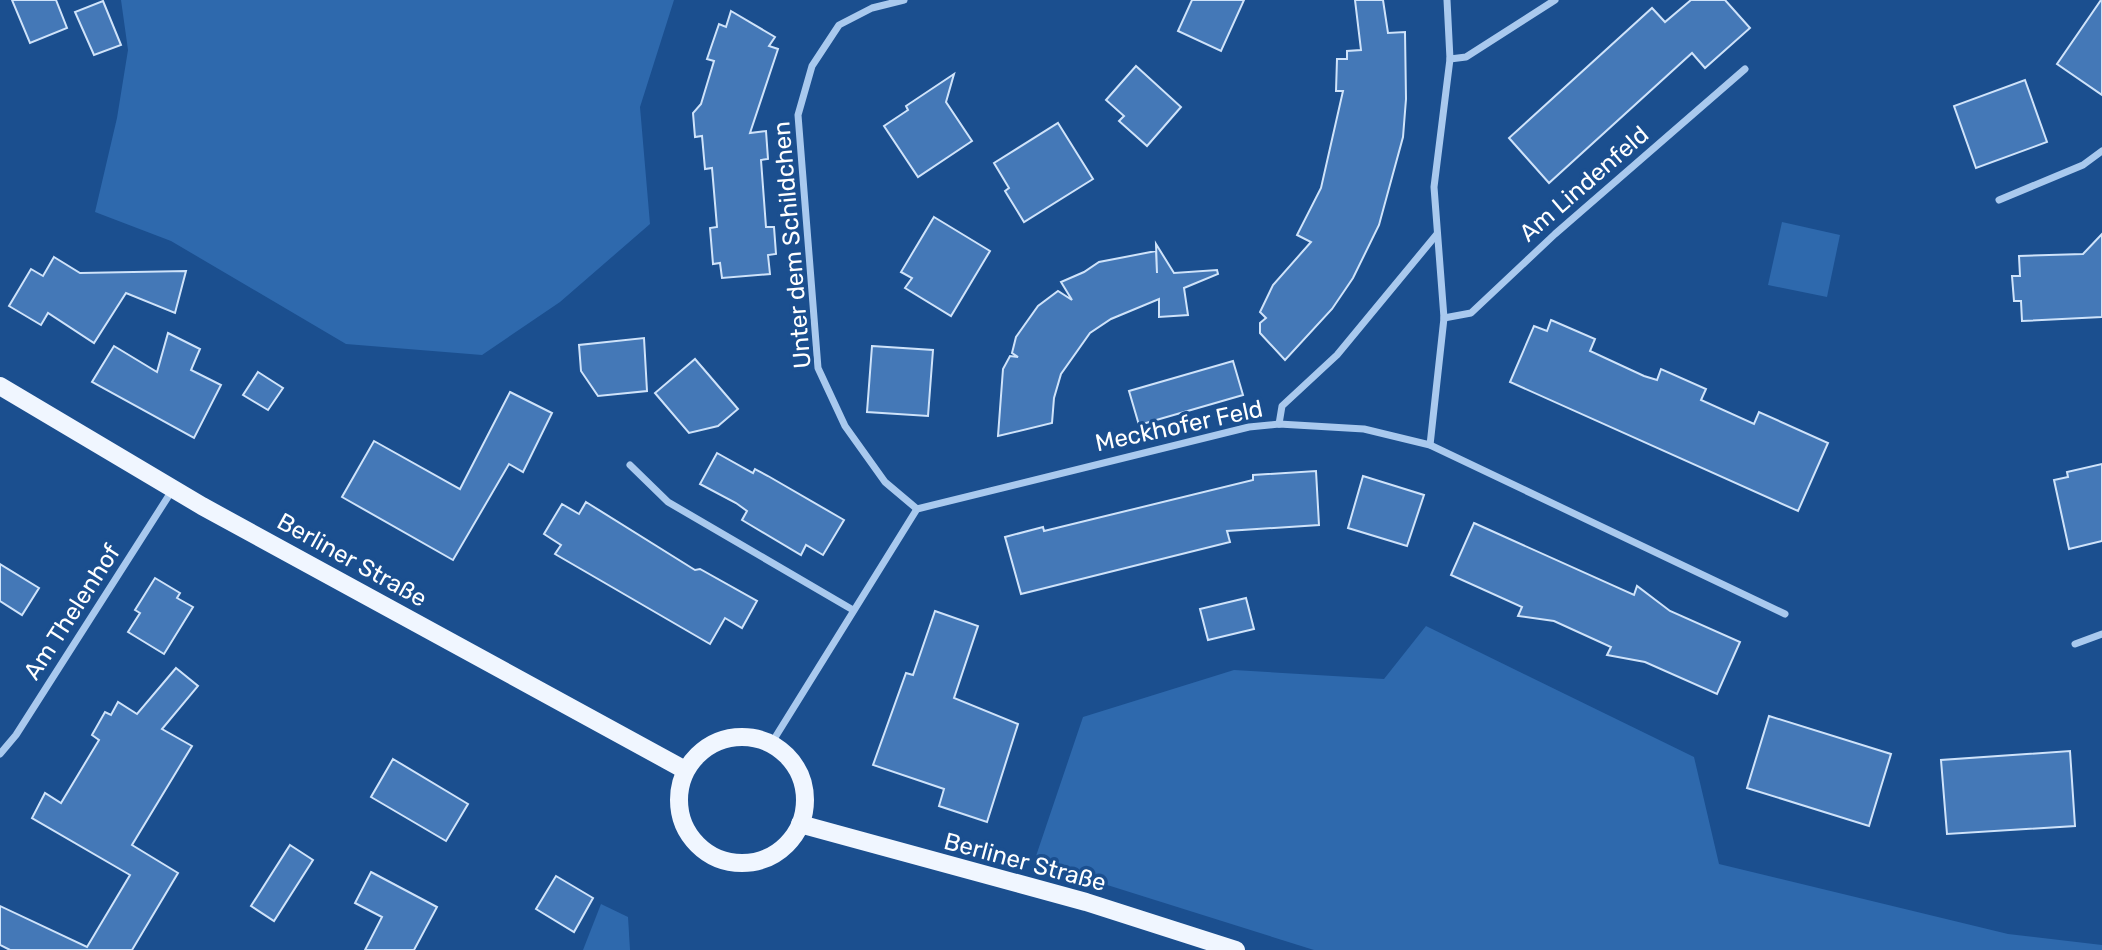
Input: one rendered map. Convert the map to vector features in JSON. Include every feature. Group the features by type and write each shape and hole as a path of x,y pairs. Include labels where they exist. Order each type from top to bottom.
{"main road":[{"name":"Berliner Straße","path":"0,386 173,489 685,770"},
{"path":"751,737 771,744 786,755 797,770 804,787 805,806 800,824 789,843 772,857 751,864 729,863 709,855 692,840 682,821 678,799 685,770 709,746 729,738 751,737"},
{"name":"Berliner Straße","path":"800,824 1086,902 1236,950"}],"street":[{"name":"Unter dem Schildchen","path":"904,0 872,8 839,25 812,66 798,115 818,368 845,426 885,482 917,509"},
{"path":"1430,445 1444,318 1434,187 1450,59 1447,0"},
{"path":"1450,59 1466,57 1555,0"},
{"name":"Am Lindenfeld","path":"1444,318 1471,313 1555,234 1745,69"},
{"path":"1999,200 2082,165 2102,151"},
{"path":"1279,424 1282,407 1337,355 1437,234"},
{"name":"Meckhofer Feld","path":"917,509 1249,427 1279,424 1364,429 1430,445 1785,614"},
{"path":"630,465 668,502 853,610"},
{"name":"Am Thelenhof","path":"0,754 16,735 173,489"},
{"path":"771,744 917,509"},
{"path":"2075,644 2102,634"}],"shaded area":[{"path":"121,0 674,0 640,107 650,224 560,302 482,355 346,344 171,241 95,212 117,118 128,50"},
{"path":"1782,222 1840,235 1827,297 1768,285"},
{"path":"1426,626 1694,757 1719,864 2008,934 2102,945 2102,950 1314,950 1034,862 1083,717 1234,670 1384,679"},
{"path":"601,904 628,917 630,950 583,950"}],"building":[{"path":"12,0 56,0 67,28 30,43"},
{"path":"1192,0 1244,0 1221,51 1178,31"},
{"path":"1355,0 1383,0 1388,33 1405,32 1406,99 1403,137 1379,225 1353,278 1332,309 1285,360 1260,333 1260,323 1266,318 1260,312 1273,285 1311,242 1297,235 1321,188 1343,91 1336,91 1337,59 1347,59 1347,51 1361,50"},
{"path":"1691,0 1725,0 1750,28 1705,68 1692,53 1549,183 1509,138 1652,8 1665,22"},
{"path":"2102,0 2102,95 2057,64"},
{"path":"103,1 121,45 94,55 75,12"},
{"path":"731,11 775,37 769,46 778,49 750,133 766,131 768,159 761,160 766,227 774,227 776,254 768,255 770,274 722,278 720,263 713,264 710,228 717,227 712,168 705,169 702,136 695,137 693,113 701,104 714,61 707,59 719,24 726,27"},
{"path":"1136,66 1181,107 1147,146 1119,121 1124,116 1106,100"},
{"path":"954,74 946,102 972,141 918,177 884,126 908,110 906,106"},
{"path":"2025,80 2047,142 1976,168 1954,106"},
{"path":"1058,123 1093,179 1024,222 1005,191 1009,188 994,163"},
{"path":"934,217 990,251 951,316 905,288 912,278 901,272"},
{"path":"2102,234 2102,317 2022,321 2021,301 2014,301 2012,276 2020,276 2019,256 2083,254"},
{"path":"1156,244 1174,273 1217,270 1218,274 1184,288 1188,315 1159,317 1159,299 1111,319 1090,333 1061,374 1054,398 1052,423 998,436 1003,369 1010,356 1018,357 1012,353 1016,337 1038,306 1058,291 1072,300 1061,282 1099,262 1156,251 1157,273"},
{"path":"54,257 80,273 186,271 175,313 126,293 94,343 48,313 41,325 9,306 31,269 43,276"},
{"path":"1551,320 1595,339 1590,351 1644,376 1657,380 1661,369 1706,389 1701,400 1754,424 1759,412 1828,443 1798,511 1510,382 1534,326 1547,331"},
{"path":"168,333 200,349 191,370 221,385 194,438 92,382 114,346 157,372"},
{"path":"644,338 647,391 598,396 581,371 579,345"},
{"path":"872,346 933,350 928,416 867,412"},
{"path":"695,359 738,409 718,426 689,433 655,393"},
{"path":"1233,361 1243,395 1139,425 1129,391"},
{"path":"258,372 283,388 268,410 243,395"},
{"path":"510,392 552,413 523,472 509,464 453,560 342,497 374,441 460,489"},
{"path":"717,453 753,473 755,469 844,520 823,555 806,545 801,555 742,520 747,511 700,484"},
{"path":"2102,464 2102,541 2069,549 2054,480 2068,477 2067,472"},
{"path":"1316,471 1319,525 1227,531 1230,542 1021,594 1005,537 1043,527 1044,531 1253,480 1253,475"},
{"path":"1363,476 1424,495 1407,546 1348,528"},
{"path":"586,502 695,570 700,569 757,601 742,628 725,618 710,644 555,554 561,545 544,534 562,504 579,514"},
{"path":"1474,523 1634,595 1637,586 1670,611 1740,642 1717,694 1645,662 1607,655 1611,647 1554,621 1518,616 1522,607 1451,575"},
{"path":"0,564 39,588 22,615 0,601"},
{"path":"155,578 180,593 177,598 193,607 164,654 128,632 140,613 135,610"},
{"path":"1246,598 1254,629 1208,640 1200,609"},
{"path":"935,611 978,626 954,698 1018,724 987,822 939,806 944,789 873,765 906,673 913,675"},
{"path":"176,668 198,686 162,729 192,746 132,845 178,873 132,950 10,950 0,945 0,906 87,947 130,875 32,818 45,793 61,803 99,740 92,735 105,712 111,715 118,702 137,714"},
{"path":"1769,716 1891,754 1869,826 1747,788"},
{"path":"2070,751 2075,826 1947,834 1941,760"},
{"path":"393,759 468,804 446,841 371,797"},
{"path":"290,845 313,860 274,921 251,906"},
{"path":"371,872 437,907 414,950 365,950 382,917 355,903"},
{"path":"556,876 593,898 574,932 536,909"}]}
